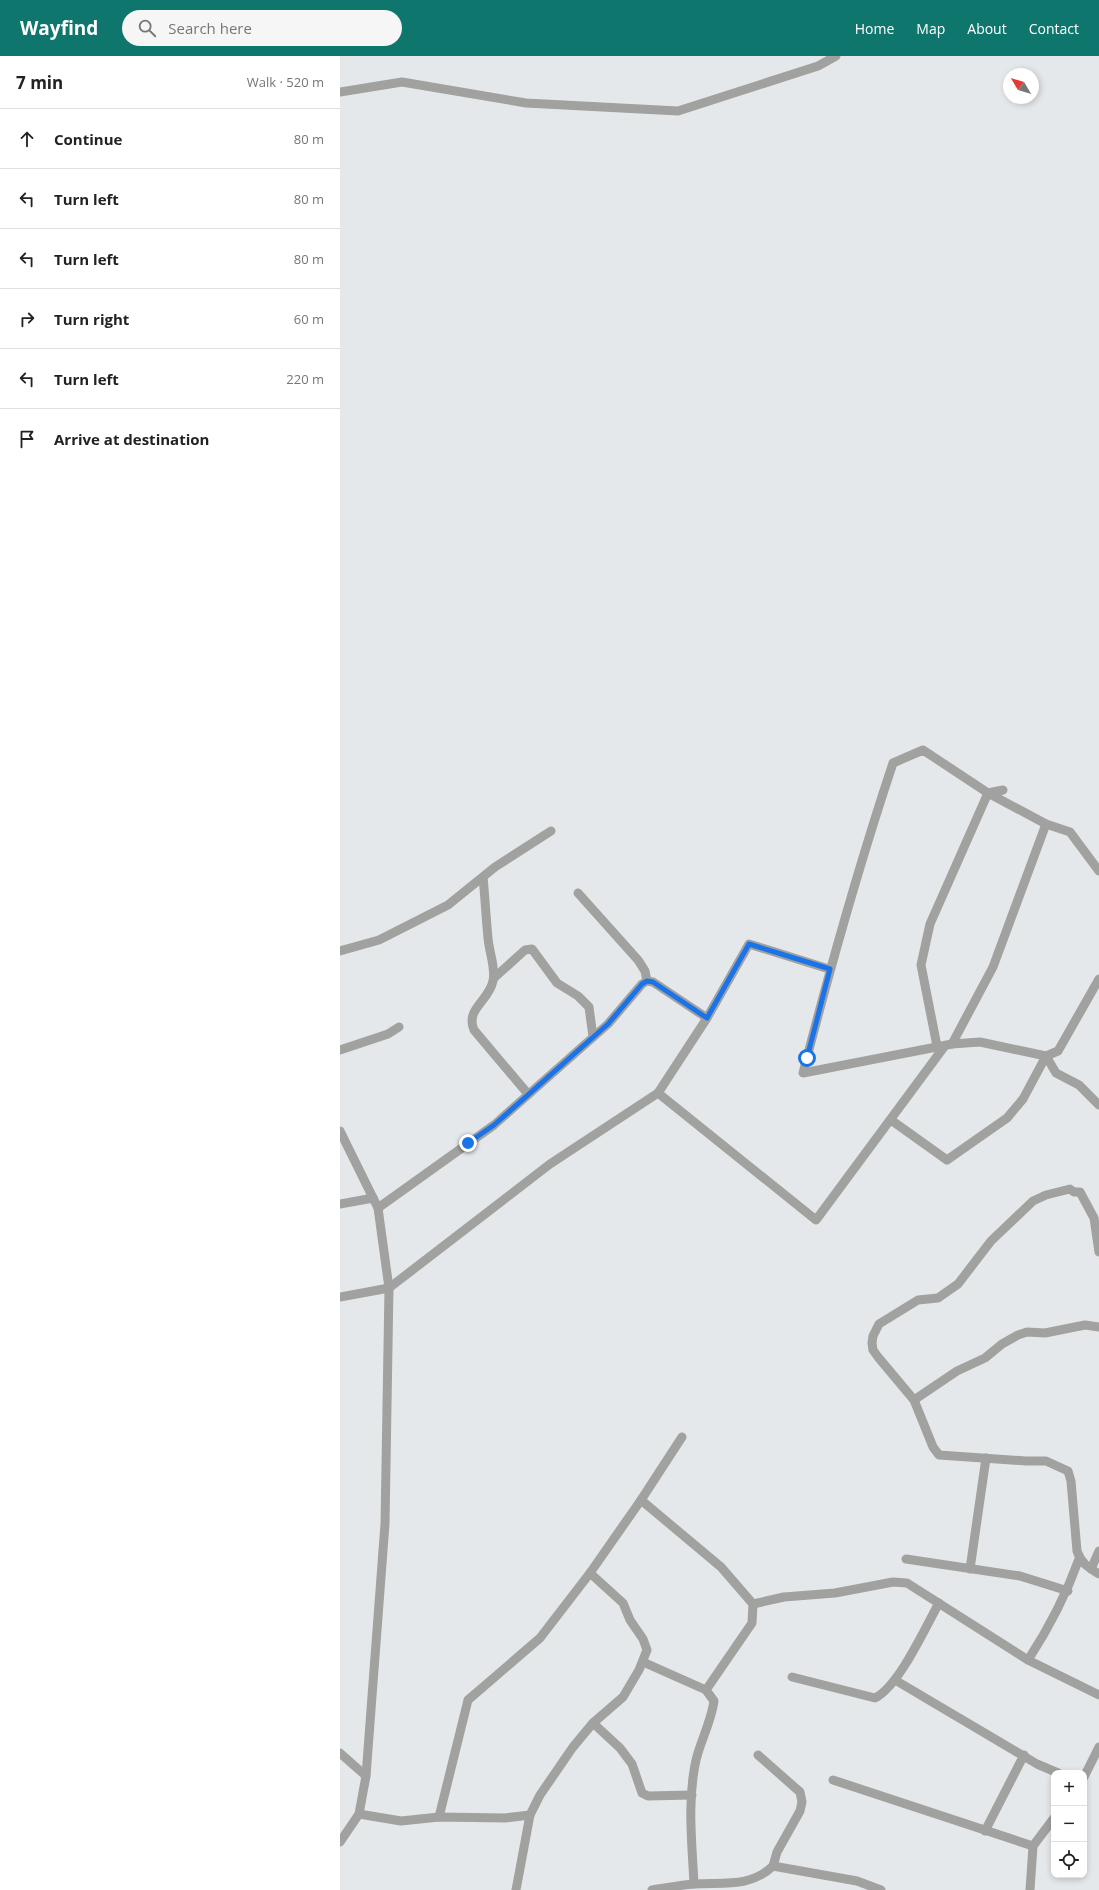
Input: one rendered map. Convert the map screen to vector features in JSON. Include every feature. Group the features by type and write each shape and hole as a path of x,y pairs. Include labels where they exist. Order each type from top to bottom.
{"street":[{"path":"340,92 402,82 526,103 678,111 818,66 836,56"},
{"path":"1099,871 1070,832 1046,824 988,793 923,750 893,763 868,839 830,969 803,1072 944,1045 980,1042 1046,1056 1058,1051 1099,979"},
{"path":"988,793 1002,790"},
{"path":"944,1045 921,965 930,924 988,793"},
{"path":"658,1093 816,1220 891,1120 944,1045 993,967 1046,824"},
{"path":"340,951 379,940 448,905 521,849 551,831"},
{"path":"483,877 488,939 494,978 492,988 472,1014 471,1022 474,1030 528,1094"},
{"path":"578,893 638,960 645,971 647,981"},
{"path":"340,1297 390,1288 550,1164 658,1093 707,1018 749,944 830,969"},
{"path":"494,978 525,950 532,950 557,983 578,996 590,1007 593,1037"},
{"path":"378,1208 494,1125 608,1024 642,984 647,981 653,982 707,1018"},
{"path":"340,1050 388,1034 399,1026"},
{"path":"1046,1056 1056,1072 1079,1085 1097,1100"},
{"path":"891,1120 947,1160 1007,1118 1023,1099 1046,1056"},
{"path":"340,1131 378,1208 390,1288 385,1524 366,1776 359,1814 340,1842"},
{"path":"1028,1660 1052,1622 1068,1591 1079,1559 1071,1481 1068,1471 1046,1461 939,1455 933,1447 914,1400 873,1350 873,1336 879,1324 918,1300 938,1298 958,1284 991,1241 1033,1201 1046,1195 1070,1189 1074,1192 1080,1192 1094,1218 1099,1252"},
{"path":"340,1204 373,1198"},
{"path":"914,1400 957,1371 985,1358 1002,1344 1018,1335 1027,1332 1045,1333 1085,1325 1099,1327"},
{"path":"439,1817 468,1700 540,1638 590,1573 641,1500 682,1437"},
{"path":"970,1569 986,1458"},
{"path":"641,1500 721,1568 753,1604 752,1623 706,1690"},
{"path":"1090,1569 1099,1551"},
{"path":"906,1559 1020,1576 1068,1591"},
{"path":"1079,1559 1090,1569 1099,1574"},
{"path":"516,1890 530,1815 563,1761 593,1723 623,1697 643,1662 647,1650 623,1603 590,1573"},
{"path":"753,1604 784,1597 835,1593 893,1582 908,1583 1028,1660 1099,1695"},
{"path":"792,1677 875,1698 883,1694 895,1680 939,1603"},
{"path":"643,1662 706,1690 714,1701 713,1712 696,1760 690,1812 694,1884"},
{"path":"895,1680 1037,1764 1051,1770"},
{"path":"593,1723 620,1748 632,1764 642,1793 648,1796 692,1795"},
{"path":"1087,1771 1099,1747"},
{"path":"340,1753 366,1776"},
{"path":"652,1890 694,1884 719,1884 757,1878 772,1866 777,1852 800,1811 802,1802 800,1792 758,1755"},
{"path":"985,1831 1024,1755"},
{"path":"833,1780 1033,1846"},
{"path":"359,1814 401,1821 439,1817 505,1818 530,1815"},
{"path":"1030,1890 1033,1846 1051,1822"},
{"path":"772,1866 857,1881 881,1890"}],"route":[{"path":"468,1143 494,1125 608,1024 642,984 647,981 653,982 707,1018 749,944 830,969 807,1058"}]}
